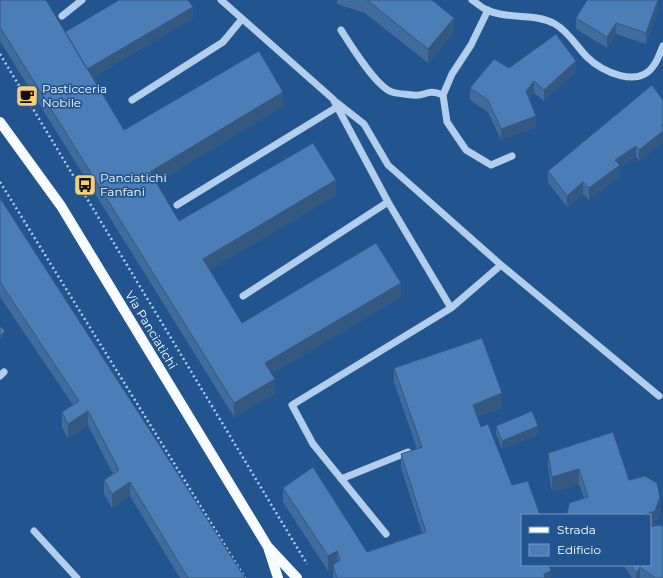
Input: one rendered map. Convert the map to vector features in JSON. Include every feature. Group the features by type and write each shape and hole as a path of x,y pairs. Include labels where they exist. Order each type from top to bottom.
{"main road":[{"name":"Via Panciatichi","path":"3,126 61,206 268,547"},
{"path":"268,547 278,578"},
{"path":"268,547 297,578"}],"street":[{"path":"62,16 82,0"},
{"path":"221,0 332,99 364,124 388,165 501,264 659,396"},
{"path":"472,0 488,10 510,15 526,16 556,24 567,33 588,59 616,75 629,77 648,71 654,66 663,46"},
{"path":"488,10 471,45 452,74 443,95 447,122 466,150 491,165 512,156"},
{"path":"132,100 223,42 242,19"},
{"path":"341,30 354,51 372,74 390,92 416,96 432,91 443,95"},
{"path":"332,99 388,202 451,308"},
{"path":"178,205 337,107"},
{"path":"0,116 3,126"},
{"path":"243,296 388,202"},
{"path":"386,534 313,444 292,405 451,308 501,264"},
{"path":"341,479 408,452"},
{"path":"34,531 77,578"}],"path":[{"path":"0,54 307,564"},
{"path":"0,182 245,578"}],"building":[{"path":"0,0 46,0 124,130 259,51 283,92 150,172 179,221 313,143 336,180 203,259 242,323 376,243 401,283 265,363 275,379 234,403 0,27"},
{"path":"119,0 188,0 193,7 87,69 65,32"},
{"path":"367,0 432,0 454,18 428,49"},
{"path":"587,0 658,0 646,33 616,23 607,37 576,18"},
{"path":"556,34 576,61 544,90 534,81 526,91 536,116 501,129 488,100 470,88 494,59 509,68"},
{"path":"652,85 663,100 663,131 639,150 636,146 615,160 620,165 589,188 583,182 567,196 548,171"},
{"path":"0,198 245,578 188,578 130,482 112,494 104,480 119,470 88,411 68,424 62,412 79,401 0,282"},
{"path":"0,326 5,331 0,336"},
{"path":"482,338 502,393 473,405 481,427 488,424 512,485 528,481 540,514 521,514 521,566 549,566 551,571 544,574 545,578 337,578 333,565 340,560 337,551 328,556 283,488 313,467 367,552 426,532 401,454 422,447 394,368"},
{"path":"532,411 538,426 502,441 496,426"},
{"path":"613,432 629,480 645,476 657,483 660,497 655,511 646,514 567,514 569,503 588,497 579,469 552,477 548,453"},
{"path":"658,525 663,526 663,578 655,578 640,567 636,573 632,566 651,566 651,527"}],"place":[{"name":"Pasticceria Nobile","path":"27,96"},
{"name":"Panciatichi Fanfani","path":"85,185"}]}
